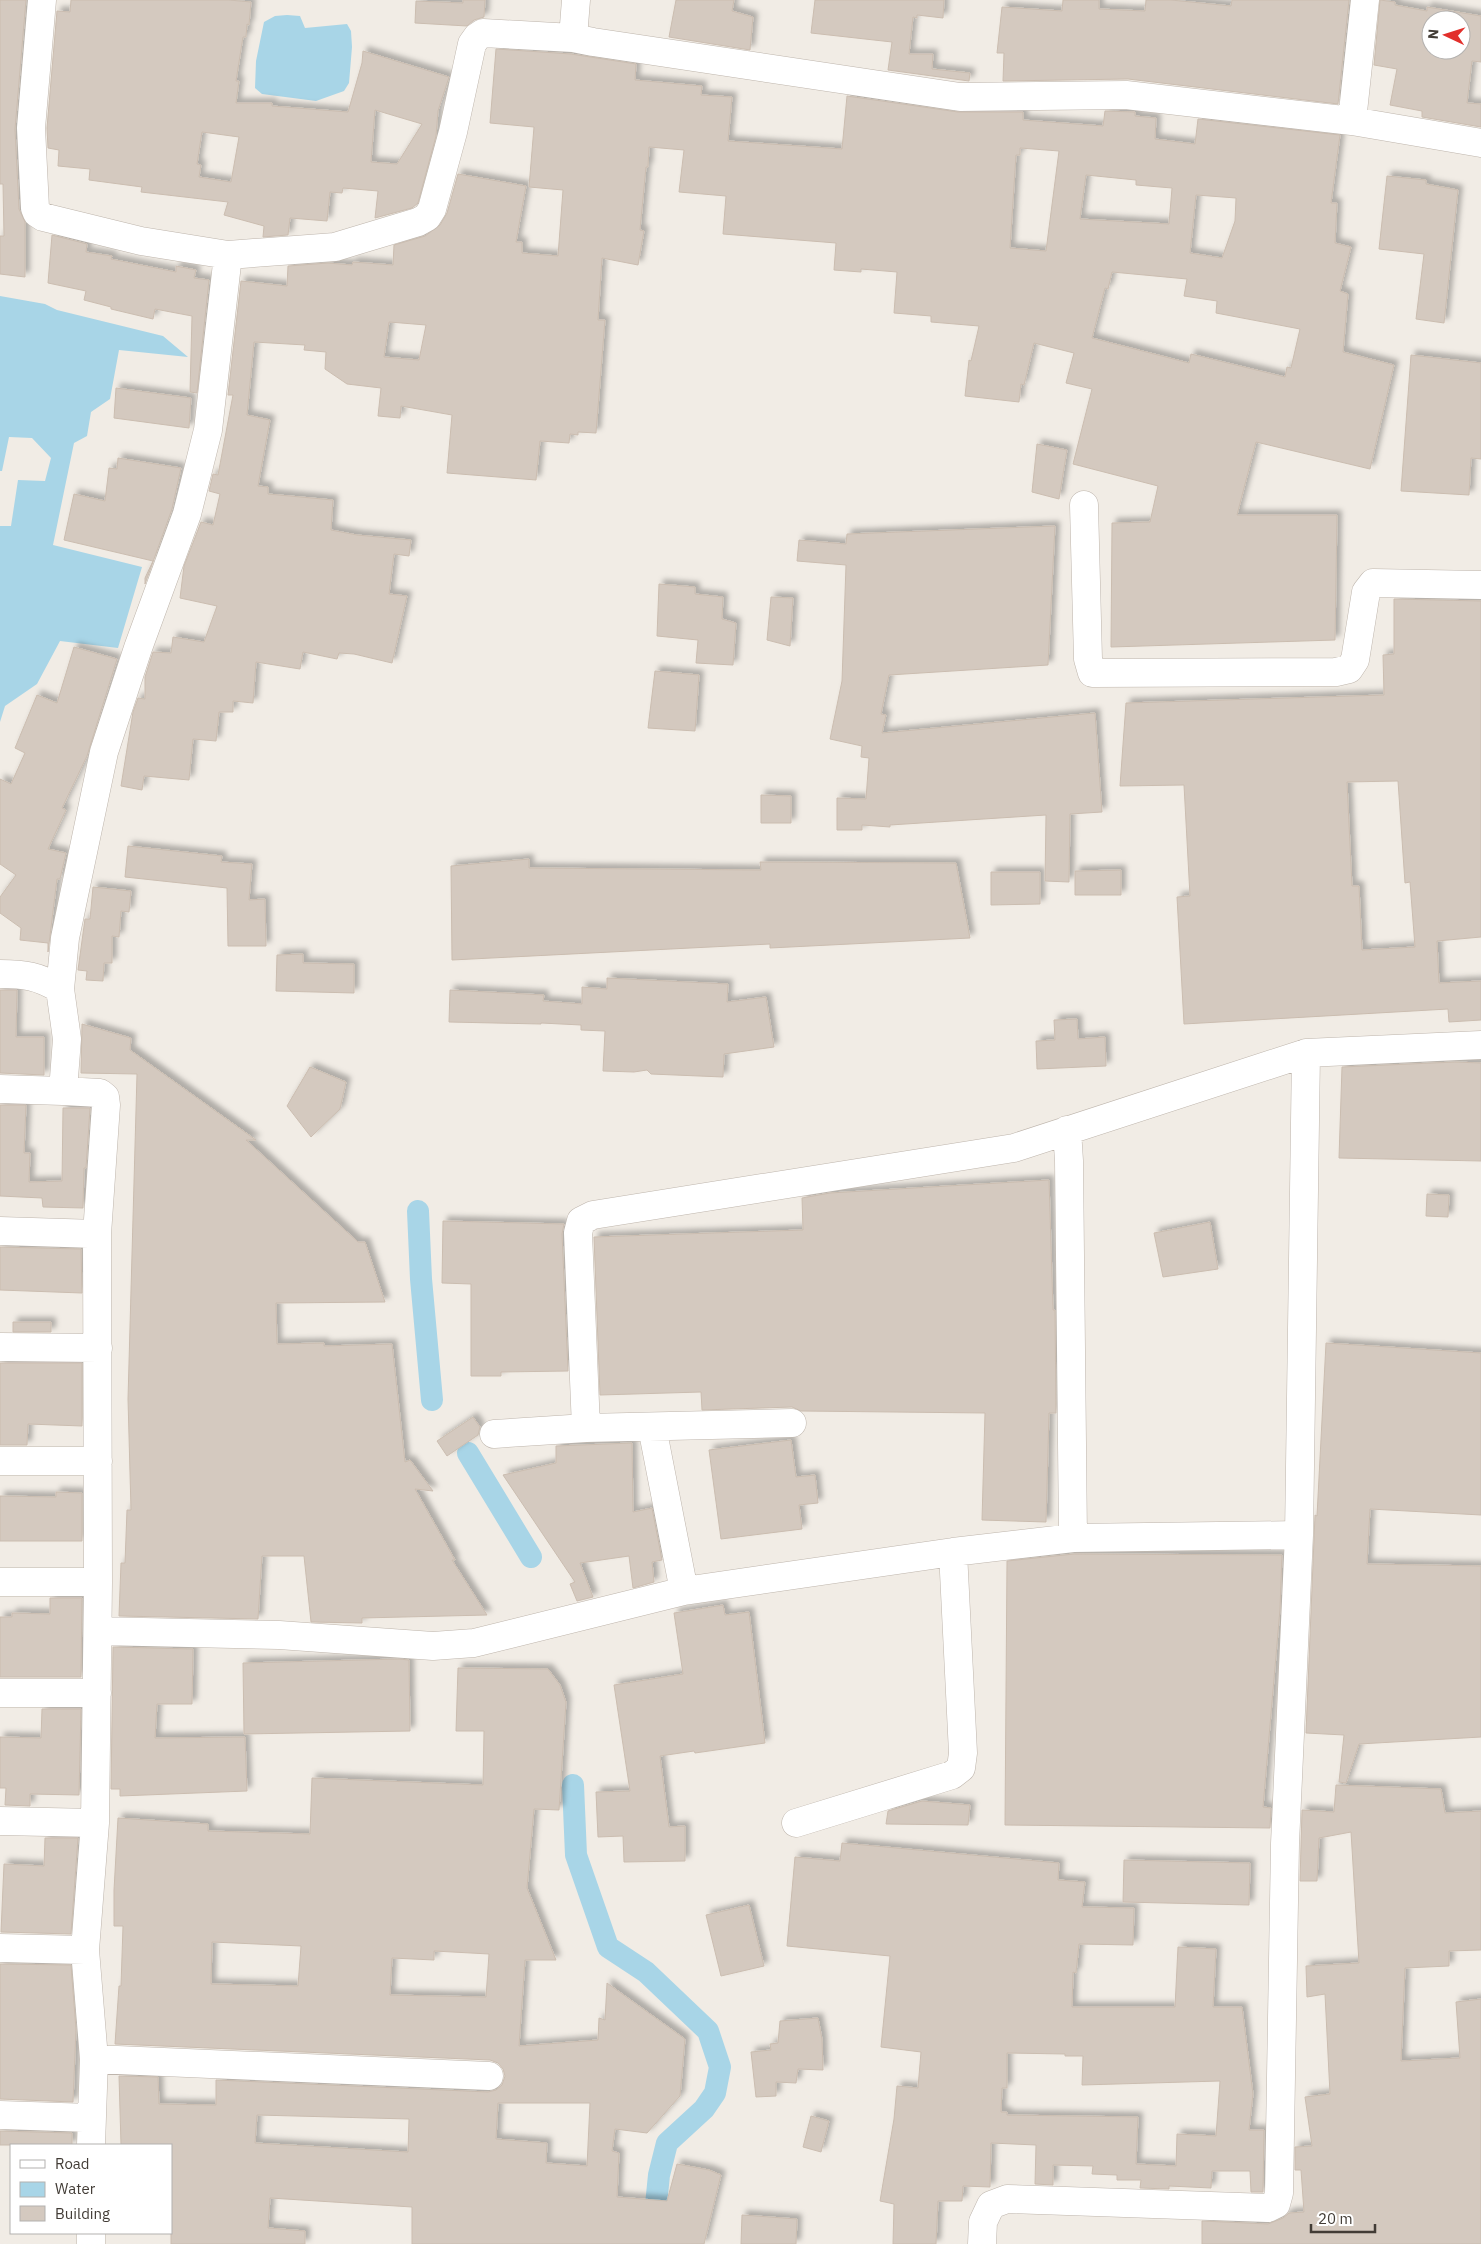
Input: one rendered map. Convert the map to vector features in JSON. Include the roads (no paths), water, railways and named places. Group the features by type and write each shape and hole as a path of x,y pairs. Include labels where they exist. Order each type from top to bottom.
{"street":[{"path":"42,0 31,128 35,208 37,213 43,217 141,241 228,255 335,247 418,222 427,217 432,208 453,132 472,44 477,37 484,34 573,38 960,97 1126,95 1352,121 1481,143"},
{"path":"573,38 576,0"},
{"path":"1352,121 1365,0"},
{"path":"63,1091 67,1039 61,983 64,938 104,752 138,648 187,514 208,430 228,255"},
{"path":"1084,505 1088,659 1092,673 1336,672 1349,669 1355,660 1366,592 1373,584 1481,585"},
{"path":"0,974 30,975 61,983"},
{"path":"586,1428 578,1233 581,1220 603,1213 1014,1148 1306,1053 1481,1045"},
{"path":"982,2244 983,2222 992,2205 1007,2199 1268,2208 1276,2204 1279,2193 1285,1844 1299,1535 1306,1053"},
{"path":"0,1089 100,1093 104,1097 106,1105 97,1234 98,1631 95,1822 85,1950 94,2058 91,2144"},
{"path":"1067,1130 1069,1162 1073,1538"},
{"path":"0,1231 97,1234"},
{"path":"0,1347 98,1348"},
{"path":"494,1434 586,1428 792,1423"},
{"path":"652,1427 684,1591"},
{"path":"0,1461 98,1461"},
{"path":"98,1631 280,1635 433,1646 474,1643 684,1591 953,1552 1073,1538 1299,1535"},
{"path":"796,1823 952,1775 961,1768 962,1753 953,1552"},
{"path":"0,1582 98,1582"},
{"path":"0,1694 97,1693"},
{"path":"0,1821 95,1822"},
{"path":"0,1948 85,1950"},
{"path":"94,2058 489,2076"},
{"path":"0,2115 91,2118"}],"water":[{"path":"275,16 300,16 305,28 347,24 351,31 352,47 349,83 344,91 316,101 262,94 255,88 256,61 264,22"},
{"path":"0,296 45,304 57,310 163,336 188,357 119,350 110,399 91,412 87,436 74,443 53,545 142,567 118,648 60,641 37,684 5,706 0,722 0,526 11,526 18,480 45,481 51,458 32,438 9,437 2,471 0,471"}],"waterway":[{"path":"418,1211 421,1279 432,1400"},
{"path":"468,1453 531,1557"},
{"path":"573,1785 576,1855 608,1947 646,1972 708,2031 720,2067 715,2093 704,2109 667,2143 659,2175 652,2244"}]}
